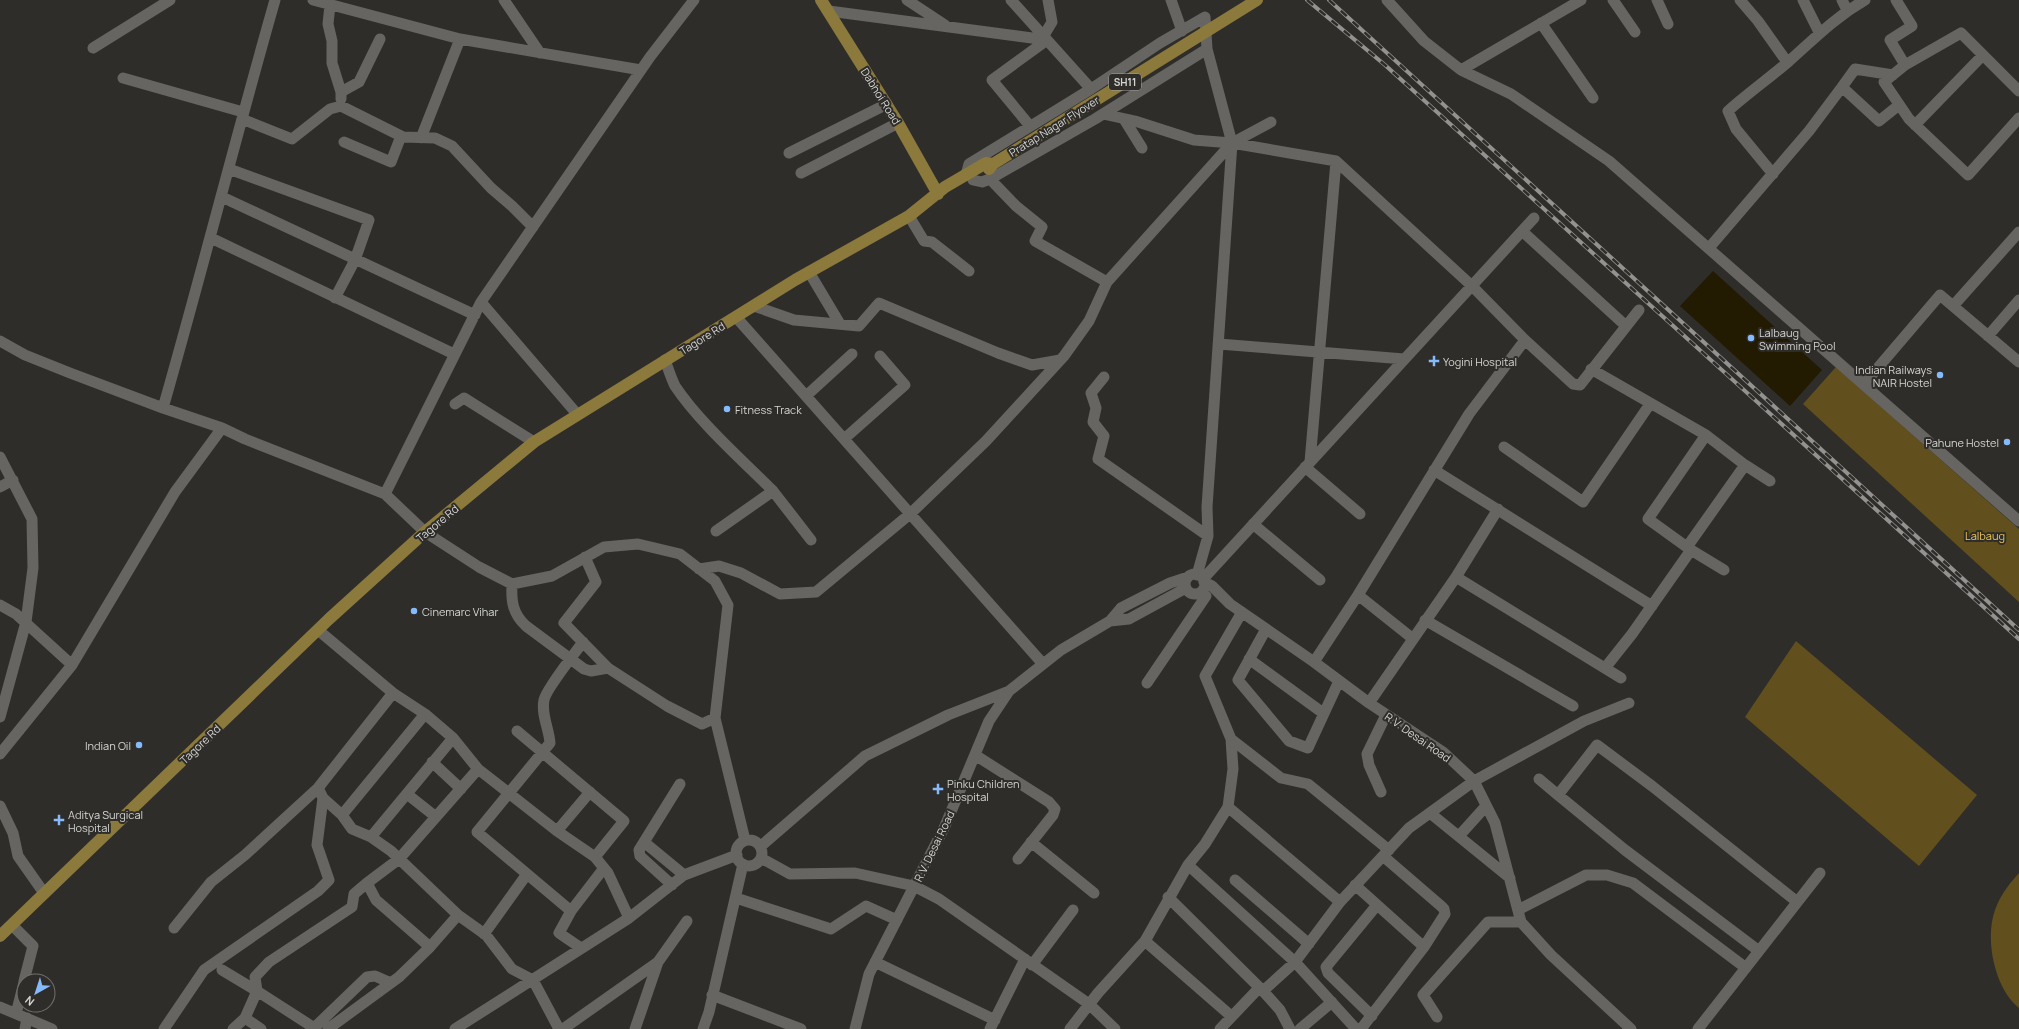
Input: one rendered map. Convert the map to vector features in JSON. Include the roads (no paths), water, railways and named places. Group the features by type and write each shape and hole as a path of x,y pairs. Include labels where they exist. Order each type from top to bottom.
{"main road":[{"name":"Dabhoi Road","path":"822,0 887,104 938,194"},
{"name":"Pratap Nagar Flyover","path":"938,194 945,194 988,170 993,164 1257,0"},
{"name":"Tagore Rd","path":"0,936 318,630 425,532 534,442 577,414 809,272 909,216 938,194"}],"street":[{"path":"93,48 170,0"},
{"path":"163,408 211,238 242,116 275,0"},
{"path":"312,0 460,39 641,70"},
{"path":"504,0 540,53"},
{"path":"385,494 481,302 641,70 694,0"},
{"path":"907,0 948,27"},
{"path":"1011,0 1090,89"},
{"path":"1030,126 992,80 1045,38 1052,22 1048,0"},
{"path":"1171,0 1182,31"},
{"path":"1386,0 1424,41 1461,70 1511,94 1609,161 2019,521"},
{"path":"1461,70 1581,0"},
{"path":"1613,0 1635,32"},
{"path":"1657,0 1668,24"},
{"path":"1740,0 1758,21 1787,62"},
{"path":"1803,0 1819,32"},
{"path":"1842,0 1847,10"},
{"path":"1774,174 1736,129 1728,111 1787,62 1819,32 1847,10 1865,0"},
{"path":"1896,0 1912,26 1890,40 1905,65"},
{"path":"330,4 328,24 332,41 332,62 341,92 341,106"},
{"path":"828,11 1045,38"},
{"path":"1107,282 1035,241 1042,227 977,176 969,164 1205,17 1207,49 1232,143 1207,507 1208,536 1198,578 1204,588 1203,595 1147,683"},
{"path":"1541,23 1593,98"},
{"path":"2019,91 1962,33 1905,65 1884,82 1899,105 1915,125 1968,175 2019,118"},
{"path":"341,92 359,82 380,39"},
{"path":"421,138 460,39"},
{"path":"977,176 1103,114 1207,49"},
{"path":"1915,125 1983,55"},
{"path":"1709,248 1774,174 1855,69 1892,75"},
{"path":"123,78 242,116 292,138 330,109 341,106 401,136 435,138 452,146 491,188 533,227"},
{"path":"1842,87 1879,121 1899,105"},
{"path":"789,153 887,104"},
{"path":"1103,114 1194,140 1232,143 1336,161 1472,286 1525,340 1573,384 1580,385 1639,310"},
{"path":"1124,119 1142,148"},
{"path":"699,569 719,566 741,573 780,594 816,592 910,514 986,441 1060,360 1089,321 1107,282 1232,143 1271,122"},
{"path":"801,173 898,123"},
{"path":"344,142 391,162 401,136"},
{"path":"1308,465 1320,353 1336,161"},
{"path":"229,169 369,220 355,260 335,298"},
{"path":"222,197 475,315"},
{"path":"909,216 924,241 932,242 969,271"},
{"path":"1186,588 1185,582 1198,578 1253,524 1534,218"},
{"path":"1522,231 1626,326"},
{"path":"1953,306 2019,232"},
{"path":"211,238 454,354"},
{"path":"809,272 840,324"},
{"path":"1864,384 1940,295 2019,362"},
{"path":"1988,336 2019,300"},
{"path":"481,302 577,414"},
{"path":"752,307 754,306 794,320 859,326 879,303 998,353 1032,365 1060,360"},
{"path":"736,317 1043,664"},
{"path":"0,340 25,355 163,408 222,428 245,439 385,494 425,532 479,567 512,584 552,576 604,546 638,544 680,554 715,581 728,605 715,718 745,840"},
{"path":"1314,662 1358,595 1469,414 1525,340"},
{"path":"1219,344 1404,359"},
{"path":"806,396 852,354"},
{"path":"844,438 905,385 880,356"},
{"path":"665,360 675,385 695,411 735,454 773,491 811,540"},
{"path":"1592,369 1650,404 1706,435 1745,465 1770,481"},
{"path":"1104,377 1091,393 1096,408 1093,422 1104,436 1098,459 1208,536"},
{"path":"456,404 464,398 534,442"},
{"path":"1504,447 1583,502 1650,404"},
{"path":"0,754 72,665 175,492 222,428"},
{"path":"1706,435 1648,519 1689,549 1724,570"},
{"path":"0,457 32,518 33,568 26,622 0,717"},
{"path":"1308,465 1360,514"},
{"path":"1605,668 1652,606 1745,465"},
{"path":"1434,470 1652,606"},
{"path":"0,487 13,480"},
{"path":"716,531 773,491"},
{"path":"1369,704 1412,638 1456,577 1498,509"},
{"path":"1253,524 1320,580"},
{"path":"585,557 596,582 564,623 608,668 667,706 702,724 715,718"},
{"path":"1456,577 1621,678"},
{"name":"R.V. Desai Road","path":"855,1029 869,974 945,826 990,721 1009,691 1043,664 1110,620 1121,608 1170,583 1198,578 1212,586 1230,604 1314,662 1369,704 1443,752 1474,781 1495,823 1521,922 1551,954 1631,1029"},
{"path":"512,584 511,600 520,620 584,669 591,671 608,668"},
{"name":"R.V. Desai Road","path":"1110,620 1129,619 1186,588 1193,594 1203,595 1230,604"},
{"path":"1358,595 1412,638"},
{"path":"0,605 16,614 26,622 72,665"},
{"path":"1070,1029 1089,1004 1145,941 1168,897 1188,865 1205,844 1228,807 1233,769 1231,739 1205,676 1242,612"},
{"path":"1425,620 1572,706"},
{"path":"1266,628 1238,680 1289,741 1308,748 1339,681"},
{"path":"318,630 393,693 425,714 453,738 478,769 557,830 595,857 608,873 628,918"},
{"path":"571,911 477,832 508,792 544,752 550,743 549,732 544,716 544,699 582,642"},
{"path":"1249,659 1323,713"},
{"path":"761,846 865,756 948,715 1009,691"},
{"path":"174,928 210,882 320,793 393,693"},
{"path":"1220,1029 1231,1016 1261,989 1295,962 1340,902 1409,828 1474,781 1584,720 1629,703"},
{"path":"342,815 425,714"},
{"path":"1381,792 1369,765 1367,754 1386,715"},
{"path":"517,730 624,821 595,857"},
{"path":"371,837 453,738"},
{"path":"1231,739 1281,778 1308,784 1386,853 1444,909 1444,916 1424,948 1361,1029"},
{"path":"1558,795 1597,746 1652,786 1796,901"},
{"path":"975,755 1053,805 1055,812 1018,859"},
{"path":"432,762 461,789"},
{"path":"233,1029 245,1018 257,991 255,977 269,962 352,907 354,894 399,859 478,769"},
{"path":"1539,779 1625,850 1759,951"},
{"path":"672,885 640,856 639,850 680,784"},
{"path":"557,830 590,792"},
{"path":"320,793 342,815 352,829 371,837 391,850 458,915 484,934 512,969 533,980 559,1029"},
{"path":"164,1029 204,970 318,891 329,880 317,845 320,793"},
{"path":"407,794 436,817"},
{"path":"0,806 13,833 18,856 44,893"},
{"path":"1459,836 1486,806"},
{"path":"1228,807 1340,902"},
{"path":"1430,813 1510,878"},
{"path":"455,1029 628,918 684,876 740,860 751,866 761,858 762,854 761,846 754,840 745,840 739,845 740,860 736,898 709,1012 703,1029"},
{"path":"644,842 684,876"},
{"path":"1032,842 1094,893"},
{"path":"761,858 790,874 855,873 914,886 939,899 1089,1004 1115,1029"},
{"path":"1188,865 1295,962 1356,1029"},
{"path":"581,948 559,933 571,911 604,868"},
{"path":"1698,1029 1796,901 1820,873"},
{"path":"484,934 527,874"},
{"path":"1518,910 1586,875 1607,875 1632,883 1746,968"},
{"path":"1236,880 1309,944"},
{"path":"367,883 376,900 430,946"},
{"path":"1355,885 1424,948"},
{"path":"1168,897 1261,989 1280,1010 1290,1029"},
{"path":"736,898 831,929 866,906 897,920"},
{"path":"1372,1016 1328,973 1326,967 1377,905"},
{"path":"875,962 993,1025 1028,962 1073,910"},
{"path":"328,1029 391,983 430,946 458,915"},
{"path":"635,1029 658,962 687,921"},
{"path":"1437,1016 1423,995 1488,922 1521,922"},
{"path":"12,925 33,946 26,973"},
{"path":"1145,941 1231,1016"},
{"path":"563,1029 658,962"},
{"path":"222,970 315,1029 367,977 375,976 391,983"},
{"path":"712,995 802,1029"},
{"path":"1300,1029 1332,1002"},
{"path":"0,1008 16,1014 26,1024 52,1029"},
{"path":"245,1018 261,1029"}],"railway":[{"path":"1307,0 1385,65 2019,639"},
{"path":"1329,0 2019,630"}],"place":[{"name":"Lalbaug Swimming Pool","path":"1751,338"},
{"name":"Yogini Hospital","path":"1434,361"},
{"name":"Indian Railways NAIR Hostel","path":"1940,375"},
{"name":"Fitness Track","path":"727,409"},
{"name":"Pahune Hostel","path":"2007,442"},
{"name":"Cinemarc Vihar","path":"414,611"},
{"name":"Indian Oil","path":"139,745"},
{"name":"Pinku Children Hospital","path":"938,789"},
{"name":"Aditya Surgical Hospital","path":"59,820"}],"park label":[{"name":"Lalbaug","path":"1985,535"}]}
